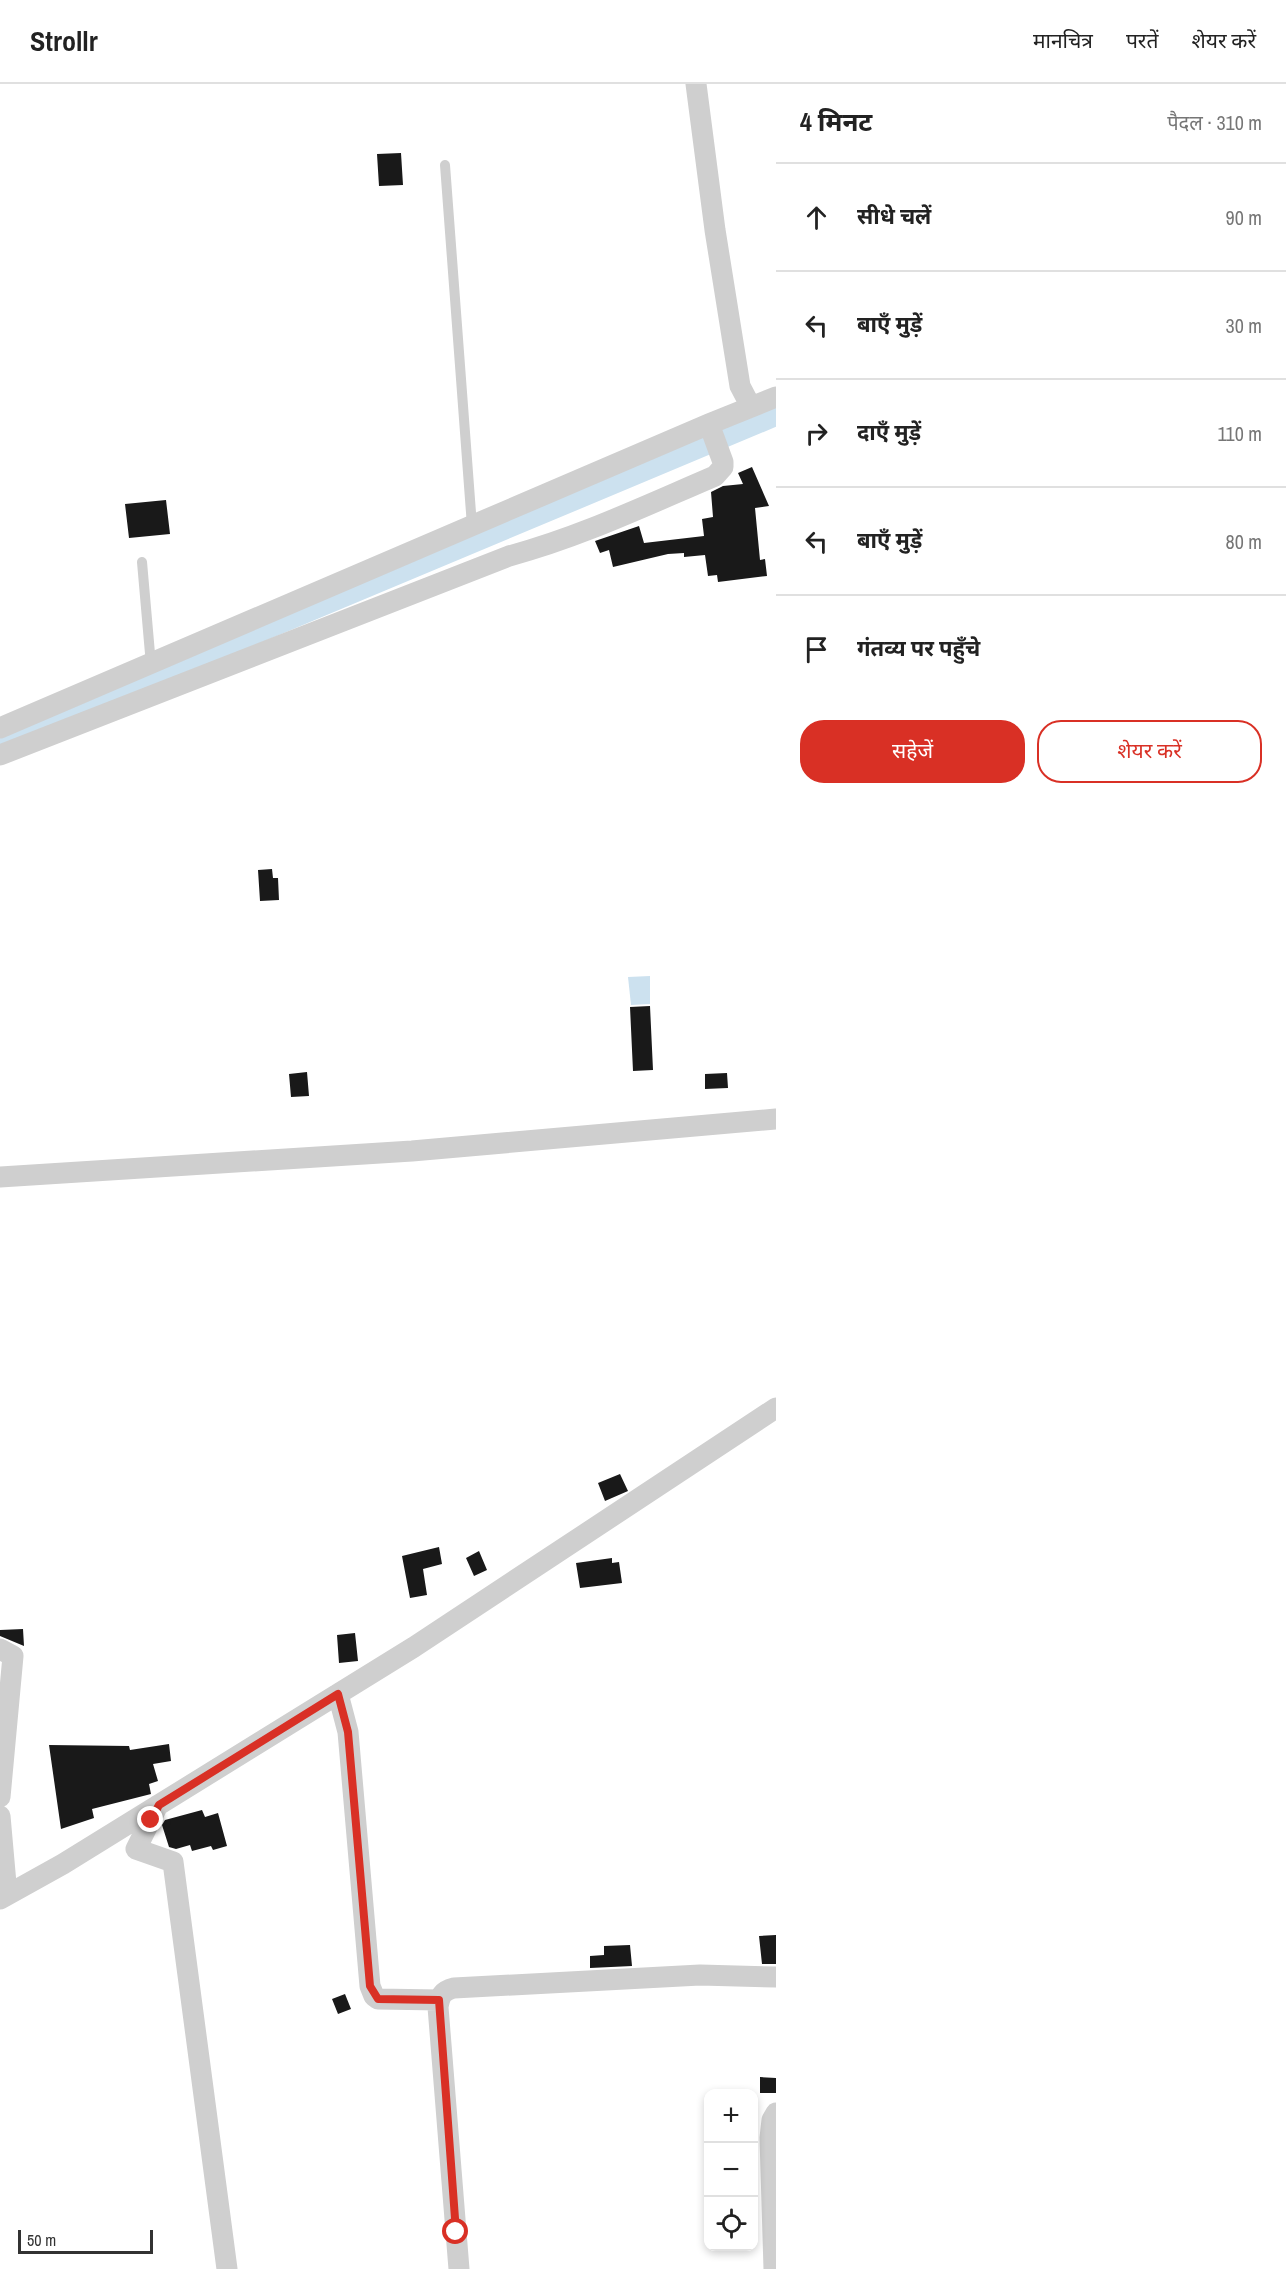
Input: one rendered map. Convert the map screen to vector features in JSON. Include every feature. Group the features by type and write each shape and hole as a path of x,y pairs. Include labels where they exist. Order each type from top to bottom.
{"street":[{"path":"696,84 715,230 740,386 751,407"},
{"path":"0,728 472,526 712,432 751,407 776,398"},
{"path":"0,755 509,556 543,547 607,523 715,476 719,473 723,462 712,432"},
{"path":"0,1177 412,1151 776,1119"},
{"path":"0,1816 4,1897 159,1805 414,1647 776,1408"},
{"path":"0,1649 13,1656 0,1797"},
{"path":"338,1694 348,1732 370,1986 378,1999 439,2000"},
{"path":"159,1805 136,1849 173,1862 227,2269"},
{"path":"459,2269 439,2000 443,1992 454,1988 700,1975 776,1977"},
{"path":"774,2269 770,2138 772,2120 776,2113"}],"lane":[{"path":"445,165 472,526"},
{"path":"142,562 151,665"}],"water":[{"path":"650,976 650,1004 631,1005 628,977"}],"building":[{"path":"401,153 403,185 379,186 377,154"},
{"path":"752,467 769,506 755,508 760,560 765,559 767,576 718,582 717,575 708,576 705,555 684,557 684,553 668,554 613,567 609,550 600,553 595,541 639,526 644,543 704,536 702,519 713,517 711,492 723,486 743,484 738,473"},
{"path":"166,500 170,534 129,538 125,504"},
{"path":"272,869 273,878 278,878 279,900 260,901 258,870"},
{"path":"650,1006 653,1070 633,1071 630,1007"},
{"path":"307,1072 309,1096 291,1097 289,1074"},
{"path":"727,1073 728,1088 705,1089 705,1074"},
{"path":"620,1474 628,1491 605,1501 598,1483"},
{"path":"439,1547 442,1564 423,1569 427,1595 410,1598 402,1556"},
{"path":"479,1551 487,1570 474,1576 466,1558"},
{"path":"612,1558 612,1563 619,1562 622,1583 580,1588 576,1563"},
{"path":"23,1629 24,1646 0,1636 0,1630"},
{"path":"355,1633 358,1661 339,1663 337,1635"},
{"path":"169,1744 171,1761 153,1764 158,1781 149,1784 151,1794 92,1809 94,1818 61,1829 49,1745 129,1746 130,1750"},
{"path":"202,1810 205,1817 218,1813 227,1846 213,1850 211,1846 192,1851 190,1845 176,1849 169,1847 162,1825 165,1820"},
{"path":"776,1935 776,1964 762,1964 759,1936"},
{"path":"630,1945 632,1966 590,1968 590,1956 604,1955 604,1946"},
{"path":"345,1994 351,2009 338,2014 332,1999"},
{"path":"760,2077 776,2078 776,2093 760,2093"}],"waterway":[{"path":"0,741 776,416"}],"route":[{"path":"151,1820 159,1805 338,1694 348,1732 370,1986 374,1996 378,1999 439,2000 456,2232"}]}
